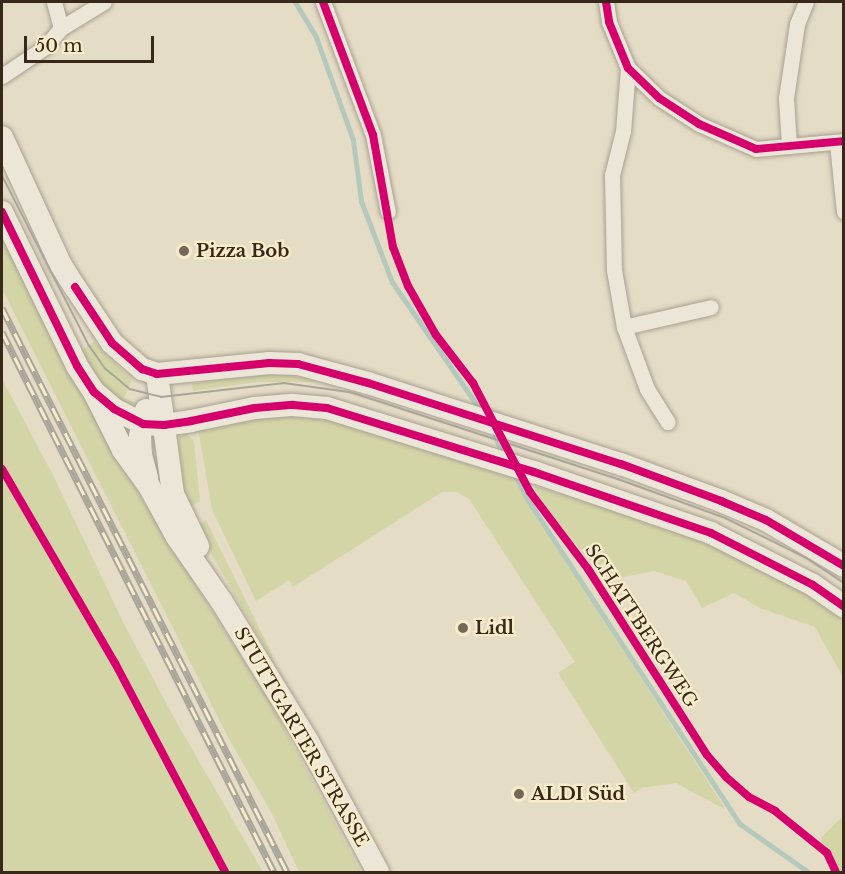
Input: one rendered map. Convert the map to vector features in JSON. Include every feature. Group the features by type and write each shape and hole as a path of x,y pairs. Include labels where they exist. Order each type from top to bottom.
{"main road":[{"path":"2,137 61,265 112,343 142,369 157,374 269,363 298,364 621,464 721,501 766,520 843,566"},
{"name":"STUTTGARTER STRASSE","path":"2,212 76,366 93,392 123,450 149,486 177,537 222,602 308,742 378,873"},
{"name":"STUTTGARTER STRASSE","path":"157,374 154,424 173,494 222,602"},
{"name":"STUTTGARTER STRASSE","path":"93,392 114,409 154,424"},
{"path":"154,424 255,408 293,405 327,408 534,472 711,533 746,548 813,585 843,607"},
{"name":"STUTTGARTER STRASSE","path":"149,486 141,455 154,424"}],"street":[{"path":"54,2 61,28"},
{"path":"2,76 45,47 61,28 104,2"},
{"path":"323,2 373,135 388,212"},
{"path":"606,2 609,22 628,68 659,98 724,137 756,149 840,142 843,212"},
{"path":"789,146 786,98 797,24 806,2"},
{"path":"628,68 623,131 612,175 614,270 624,327 647,389 668,422"},
{"path":"624,327 711,307"}],"green space":[{"path":"2,232 91,409 137,491 273,707 361,872 299,872 272,814 229,739 2,289"},
{"path":"94,342 132,380 124,398 135,403 132,406 108,397 78,352"},
{"path":"250,375 287,375 317,379 315,382 258,382 193,391 192,384"},
{"path":"2,379 53,475 125,626 177,723 263,872 2,872"},
{"path":"254,416 326,417 513,479 726,810 676,783 642,788 634,793 558,673 575,662 469,499 457,492 442,492 293,587 289,580 256,601 212,510 198,428"},
{"path":"186,433 194,441 200,501 190,507 184,496 176,445 181,436"},
{"path":"534,486 687,533 801,588 843,621 843,677 815,627 760,608 734,593 702,608 686,581 654,571 609,580 570,538 541,500"},
{"path":"206,520 268,646 278,670 196,527"},
{"path":"843,816 844,872 841,872 820,839"}],"waterway":[{"path":"295,2 316,37 353,140 361,201 392,282 481,411"},
{"path":"491,430 505,456"},
{"path":"513,472 529,502 740,824 808,872"}],"tram line":[{"path":"2,175 89,345 105,368 130,389 161,397 284,383 350,392 618,479 725,518 807,558 844,583"}],"railway":[{"path":"2,308 287,872"},
{"path":"2,332 274,872"}],"cycle path":[{"name":"SCHATTBERGWEG","path":"323,2 373,135 393,247 408,286 436,335 473,383 530,492 588,569 707,755 726,777 749,797 775,811 827,853 836,872"},
{"path":"606,2 609,22 628,68 659,98 699,124 756,149 844,141"},
{"path":"2,212 77,366 94,392 114,409 143,424 164,425 255,408 293,405 327,408 534,472 711,533 813,585 844,607"},
{"path":"75,287 112,343 142,369 157,374 269,363 298,364 368,383 621,464 721,501 766,520 844,566"},
{"path":"2,469 115,663 225,872"}],"place":[{"name":"Pizza Bob","path":"184,251"},
{"name":"Lidl","path":"463,628"},
{"name":"ALDI Süd","path":"519,794"}]}
